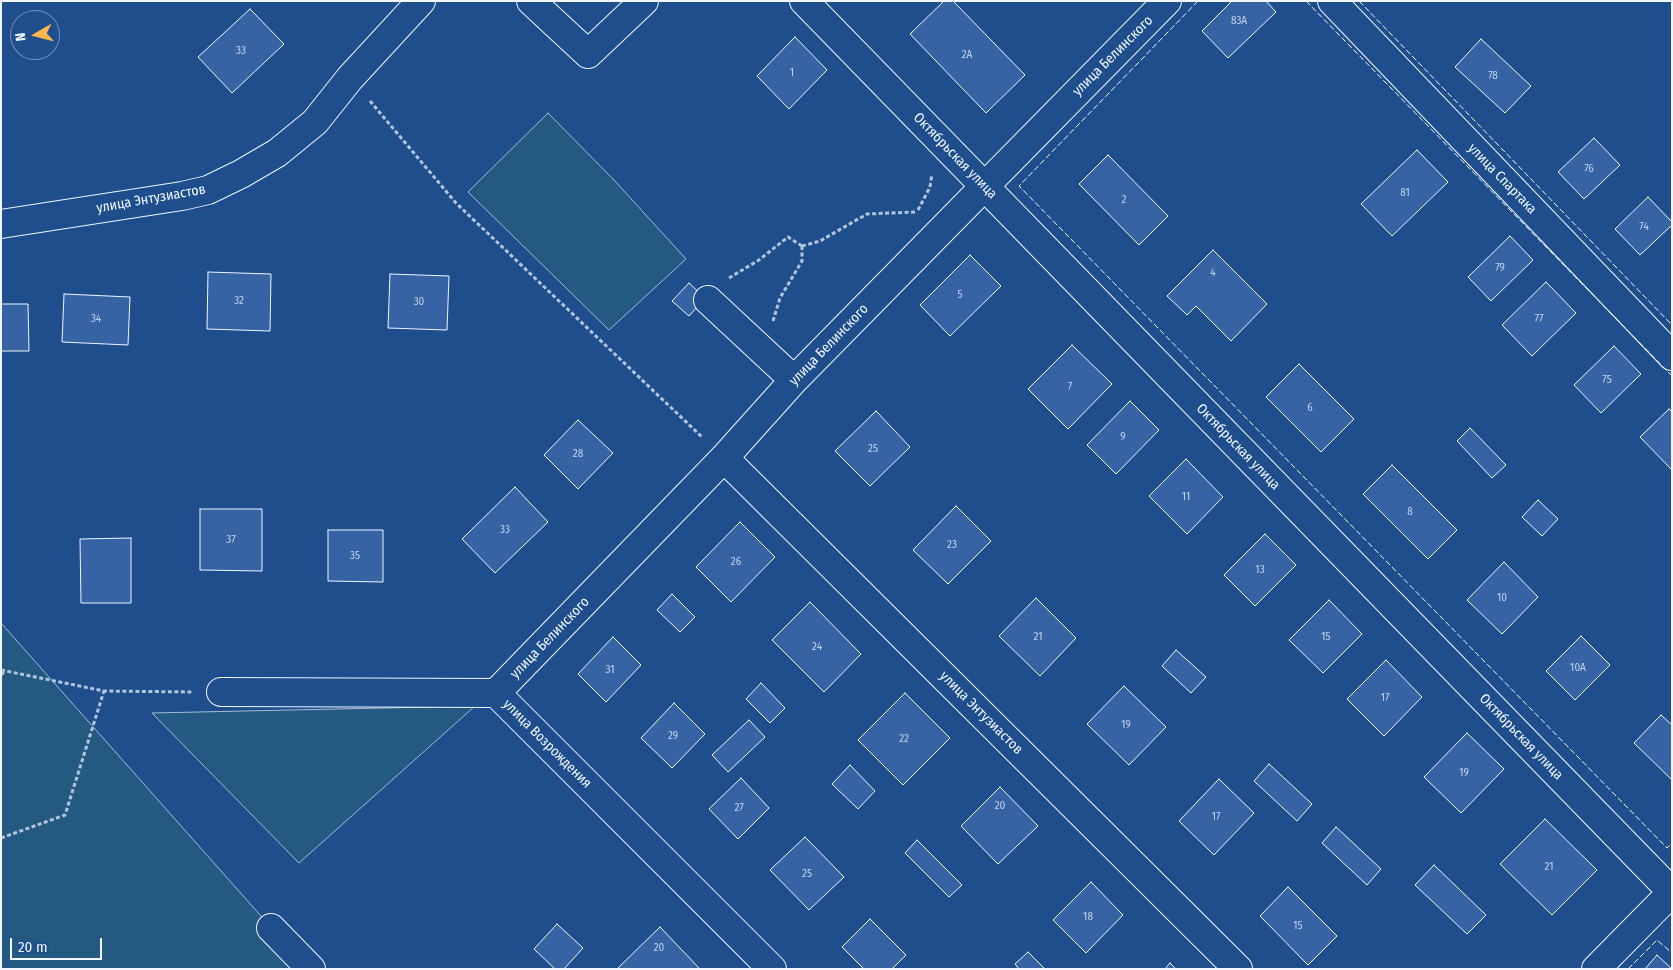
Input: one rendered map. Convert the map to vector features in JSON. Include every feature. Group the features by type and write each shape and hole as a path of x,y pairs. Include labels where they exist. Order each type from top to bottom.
{"street":[{"name":"улица Энтузиастов","path":"1,224 182,196 208,190 241,174 277,154 315,122 350,78 421,1"},
{"path":"531,1 588,54 644,1"},
{"name":"Октябрьская улица","path":"804,1 1672,892"},
{"name":"улица Белинского","path":"496,693 724,458 794,380 1167,1"},
{"name":"улица Спартака","path":"1332,1 1672,356"},
{"path":"708,300 794,380"},
{"name":"улица Энтузиастов","path":"724,458 1238,969"},
{"name":"улица Возрождения","path":"221,692 496,693 772,969"},
{"path":"1596,969 1672,892"},
{"path":"271,928 311,969"}],"path":[{"path":"350,78 456,203 724,458"},
{"path":"916,212 930,187 938,139"},
{"path":"802,246 820,240 867,214 916,212 949,222"},
{"path":"708,300 728,278 759,260 788,237 802,246"},
{"path":"760,348 771,330 780,298 802,261 802,246"},
{"path":"1,675 3,670 104,691 221,692"},
{"path":"1,838 65,815 104,691"}],"shaded area":[{"path":"548,113 613,179 686,259 609,330 468,192"},
{"path":"1,623 308,969 1,969"},
{"path":"475,706 299,863 152,713"}],"building":[{"path":"944,1 953,1 1025,75 986,113 910,34"},
{"path":"1232,1 1266,1 1276,12 1228,58 1202,31"},
{"path":"250,9 284,44 232,93 198,57"},
{"path":"795,37 827,70 789,109 757,76"},
{"path":"1481,39 1531,86 1505,113 1455,67"},
{"path":"1594,138 1620,165 1584,199 1558,172"},
{"path":"1417,150 1448,182 1392,236 1361,204"},
{"path":"1108,155 1168,216 1139,245 1079,184"},
{"path":"1648,197 1672,222 1672,225 1640,255 1615,229"},
{"path":"1510,236 1533,260 1491,301 1468,277"},
{"path":"1213,250 1267,304 1231,341 1196,306 1187,315 1167,296"},
{"path":"970,255 1001,286 950,336 920,305"},
{"path":"208,272 271,274 270,331 207,329"},
{"path":"390,274 449,276 447,330 388,328"},
{"path":"1546,282 1576,313 1532,356 1502,325"},
{"path":"689,283 705,298 689,316 672,301"},
{"path":"64,294 130,297 128,345 62,342"},
{"path":"1,304 28,304 29,351 1,351"},
{"path":"1072,345 1112,384 1068,429 1028,389"},
{"path":"1614,346 1641,374 1601,413 1574,385"},
{"path":"1299,364 1354,419 1321,452 1266,397"},
{"path":"1130,401 1159,430 1116,474 1087,445"},
{"path":"1669,409 1672,412 1672,470 1640,437"},
{"path":"876,411 910,447 870,486 835,451"},
{"path":"578,420 613,453 578,489 544,455"},
{"path":"1470,428 1506,465 1492,478 1457,441"},
{"path":"1186,459 1223,497 1187,534 1149,496"},
{"path":"1392,465 1457,530 1428,559 1363,494"},
{"path":"515,487 548,522 495,573 462,539"},
{"path":"1538,500 1558,519 1542,536 1522,517"},
{"path":"956,506 991,541 948,584 913,550"},
{"path":"200,509 262,509 262,571 200,570"},
{"path":"740,522 775,557 731,602 696,567"},
{"path":"328,530 383,530 383,582 328,581"},
{"path":"1265,534 1296,565 1255,606 1224,575"},
{"path":"131,538 131,603 81,603 80,539"},
{"path":"1504,562 1538,597 1502,634 1467,600"},
{"path":"672,594 695,617 680,632 657,610"},
{"path":"1036,598 1076,638 1040,676 999,636"},
{"path":"1329,600 1362,634 1323,673 1289,640"},
{"path":"810,602 861,654 824,692 772,640"},
{"path":"1581,636 1610,665 1575,700 1546,671"},
{"path":"613,637 641,665 606,702 578,674"},
{"path":"1176,650 1206,677 1191,693 1162,666"},
{"path":"1386,660 1422,697 1384,736 1347,699"},
{"path":"761,683 785,708 770,723 746,699"},
{"path":"1124,686 1166,727 1129,765 1087,724"},
{"path":"905,693 950,738 903,785 858,740"},
{"path":"674,703 705,734 672,768 641,738"},
{"path":"1661,715 1672,725 1672,780 1634,743"},
{"path":"749,720 765,737 728,772 712,755"},
{"path":"1467,733 1504,769 1461,813 1424,777"},
{"path":"1269,764 1312,804 1297,821 1254,781"},
{"path":"850,765 875,791 858,809 832,784"},
{"path":"741,778 769,808 738,839 709,809"},
{"path":"1219,779 1254,813 1214,855 1179,821"},
{"path":"1000,787 1038,826 998,864 961,826"},
{"path":"1545,819 1597,870 1552,915 1500,864"},
{"path":"1336,827 1381,869 1367,885 1322,843"},
{"path":"805,837 844,877 809,910 770,870"},
{"path":"917,840 962,885 949,897 905,853"},
{"path":"1434,865 1486,915 1467,934 1415,885"},
{"path":"1091,882 1123,915 1086,953 1053,920"},
{"path":"1288,887 1337,936 1308,965 1260,916"},
{"path":"870,919 906,955 892,969 864,969 842,947"},
{"path":"557,924 583,948 564,969 555,969 534,949"},
{"path":"660,927 700,969 617,969"},
{"path":"1028,952 1045,969 1019,969 1015,964"},
{"path":"1657,955 1672,969 1645,969"},
{"path":"1170,963 1176,969 1165,969"}],"fence":[{"path":"1198,1 1019,186 1667,848 1672,843"},
{"path":"1306,1 1672,376"},
{"path":"1359,1 1672,325"},
{"path":"1628,969 1657,940 1672,953"}]}
